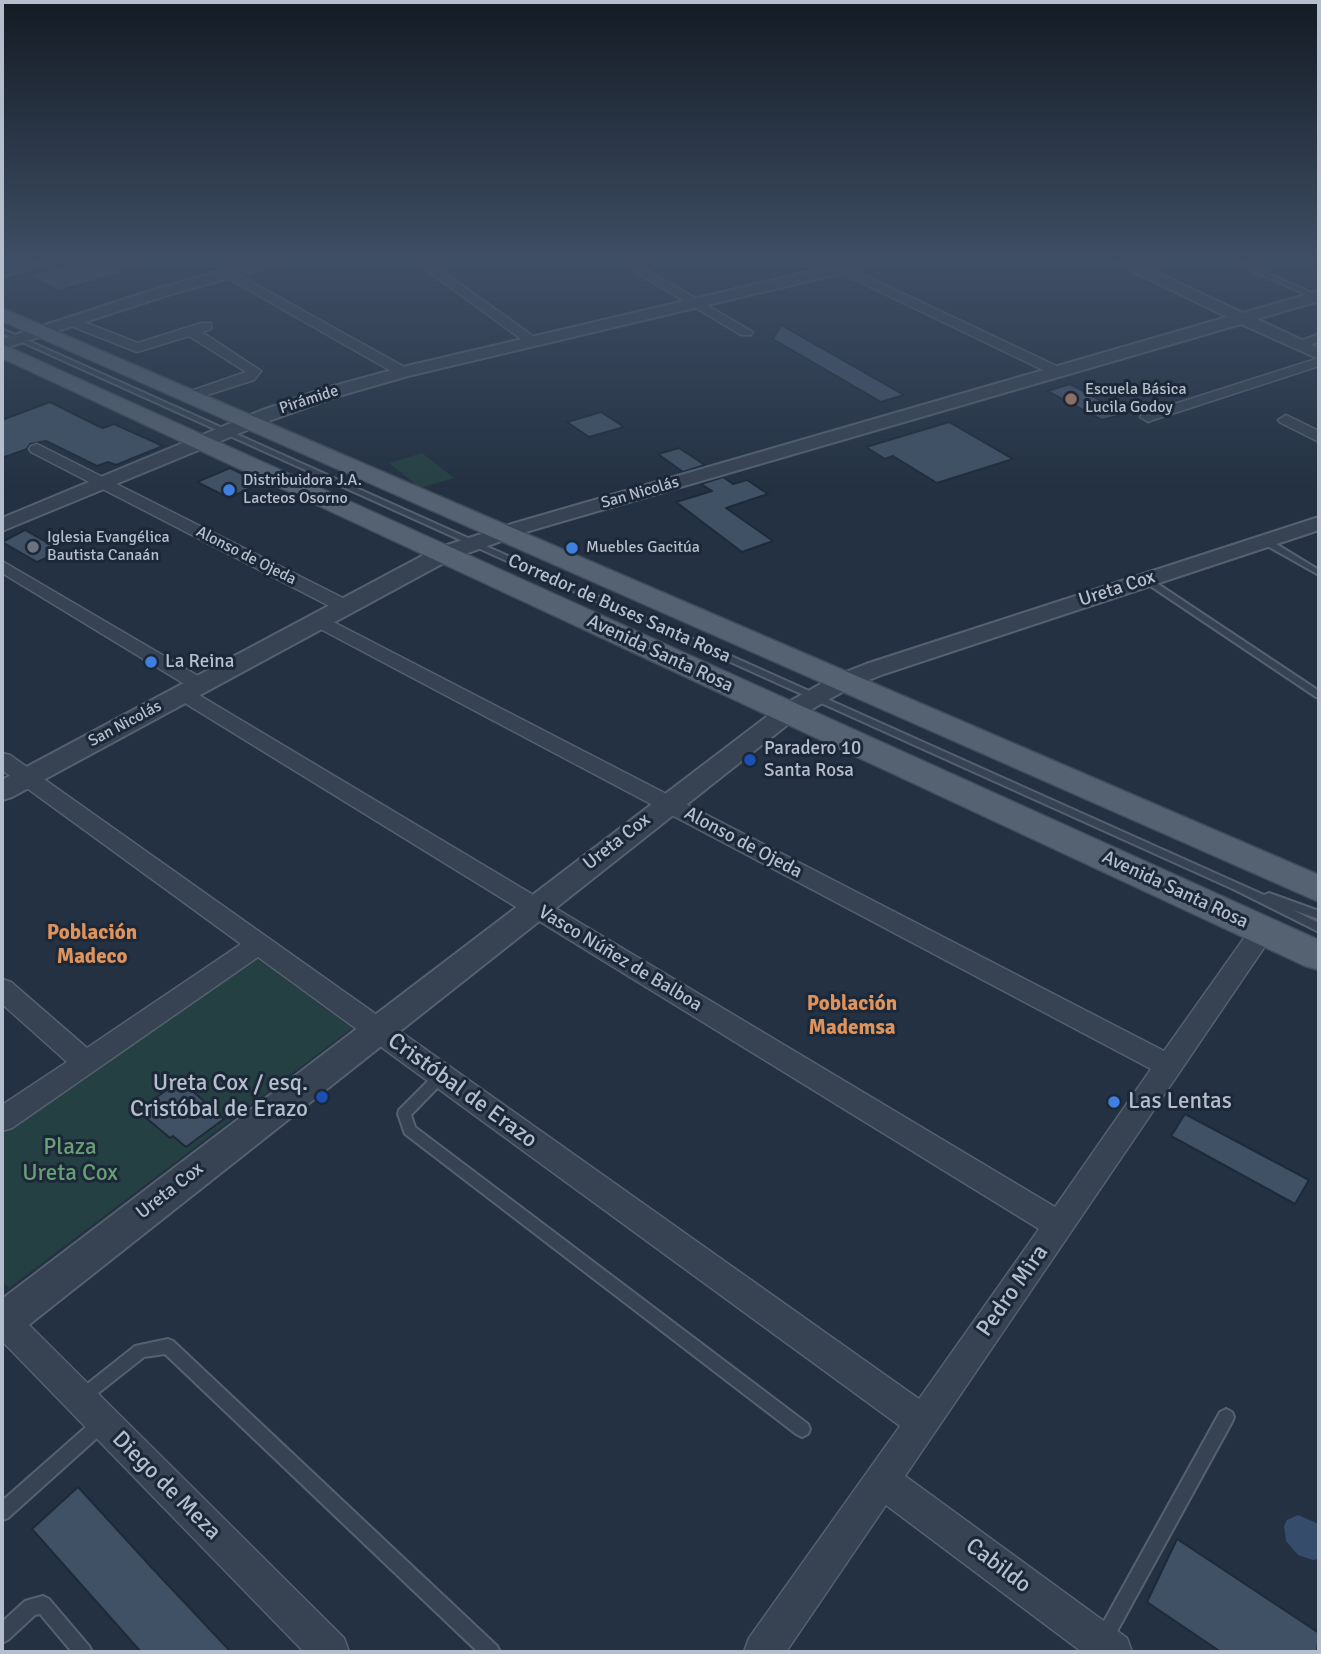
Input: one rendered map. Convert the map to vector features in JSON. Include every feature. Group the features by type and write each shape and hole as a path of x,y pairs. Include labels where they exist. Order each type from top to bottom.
{"main road":[{"name":"Avenida Santa Rosa","path":"57,338 502,533 1262,930 1319,956"},
{"name":"Avenida Santa Rosa","path":"6,341 200,442 443,554 1319,889"}],"street":[{"path":"113,338 137,348 168,338"},
{"path":"190,396 249,377 254,371 202,338"},
{"path":"343,338 403,372"},
{"path":"529,338 533,341"},
{"name":"Pirámide","path":"2,525 307,400 403,372 545,338"},
{"path":"987,338 1058,372"},
{"name":"San Nicolás","path":"2,791 443,554 502,533 1173,338"},
{"path":"1285,338 1319,354"},
{"path":"1298,344 1318,338"},
{"path":"1148,417 1319,362"},
{"path":"1286,420 1319,437"},
{"name":"Alonso de Ojeda","path":"37,449 344,606"},
{"name":"Ureta Cox","path":"2,1321 667,803 814,697 1146,579 1319,523"},
{"name":"Vasco Núñez de Balboa","path":"2,566 190,689 534,907 1059,1225"},
{"name":"Alonso de Ojeda","path":"318,620 1169,1066"},
{"name":"Cristóbal de Erazo","path":"2,760 923,1422"},
{"name":"Pedro Mira","path":"763,1652 1262,930"},
{"path":"2,1120 258,944"},
{"path":"2,989 86,1063"},
{"name":"Diego de Meza","path":"2,1321 330,1652"},
{"name":"Cabildo","path":"882,1480 1107,1648"}],"lane":[{"name":"Corredor de Buses Santa Rosa","path":"6,341 225,432 1237,886 1319,928"},
{"path":"1265,541 1319,573"},
{"path":"1146,579 1319,695"},
{"name":"Corredor de Buses Santa Rosa","path":"1237,886 1319,915"},
{"path":"441,1076 404,1114 410,1130 802,1429"},
{"path":"2,1512 140,1351 168,1346 491,1652"},
{"path":"1107,1648 1226,1417"},
{"path":"2,1634 32,1606 43,1605 83,1652"}],"green space":[{"path":"422,453 454,478 420,488 389,463"},
{"name":"Plaza Ureta Cox","path":"253,956 352,1028 9,1288 2,1281 2,1129"}],"water":[{"path":"1298,1515 1319,1524 1319,1559 1313,1560 1298,1555 1286,1541 1284,1526 1287,1520"}],"building":[{"path":"804,338 904,395 881,402 773,339"},
{"path":"1070,384 1126,414 1102,420 1047,391"},
{"path":"50,402 103,428 114,424 163,446 116,465 108,462 97,466 46,441 30,444 27,449 2,458 2,420"},
{"path":"601,412 624,427 589,437 567,422"},
{"path":"949,422 1013,459 937,483 893,456 885,459 866,447"},
{"path":"679,448 705,465 683,472 658,454"},
{"name":"Distribuidora J.A. Lacteos Osorno","path":"230,468 261,483 229,498 197,482"},
{"path":"723,477 733,484 747,480 768,494 726,508 773,541 742,552 676,502 712,491 701,484"},
{"name":"Iglesia Evangélica Bautista Canaán","path":"25,530 62,551 37,562 2,542"},
{"path":"180,1080 224,1119 186,1147 173,1136 170,1138 138,1111"},
{"path":"1185,1114 1309,1180 1295,1204 1171,1136"},
{"path":"78,1487 231,1652 141,1652 32,1529"},
{"path":"1177,1539 1319,1633 1317,1652 1221,1652 1147,1602"}],"place":[{"name":"Escuela Básica Lucila Godoy","path":"1071,399"},
{"name":"Distribuidora J.A. Lacteos Osorno","path":"229,490"},
{"name":"Iglesia Evangélica Bautista Canaán","path":"33,547"},
{"name":"Muebles Gacitúa","path":"572,548"},
{"name":"La Reina","path":"151,662"},
{"name":"Paradero 10 Santa Rosa","path":"750,760"},
{"name":"Ureta Cox / esq. Cristóbal de Erazo","path":"322,1097"},
{"name":"Las Lentas","path":"1114,1102"}],"district":[{"name":"Población Madeco","path":"92,945"},
{"name":"Población Mademsa","path":"852,1016"}]}
